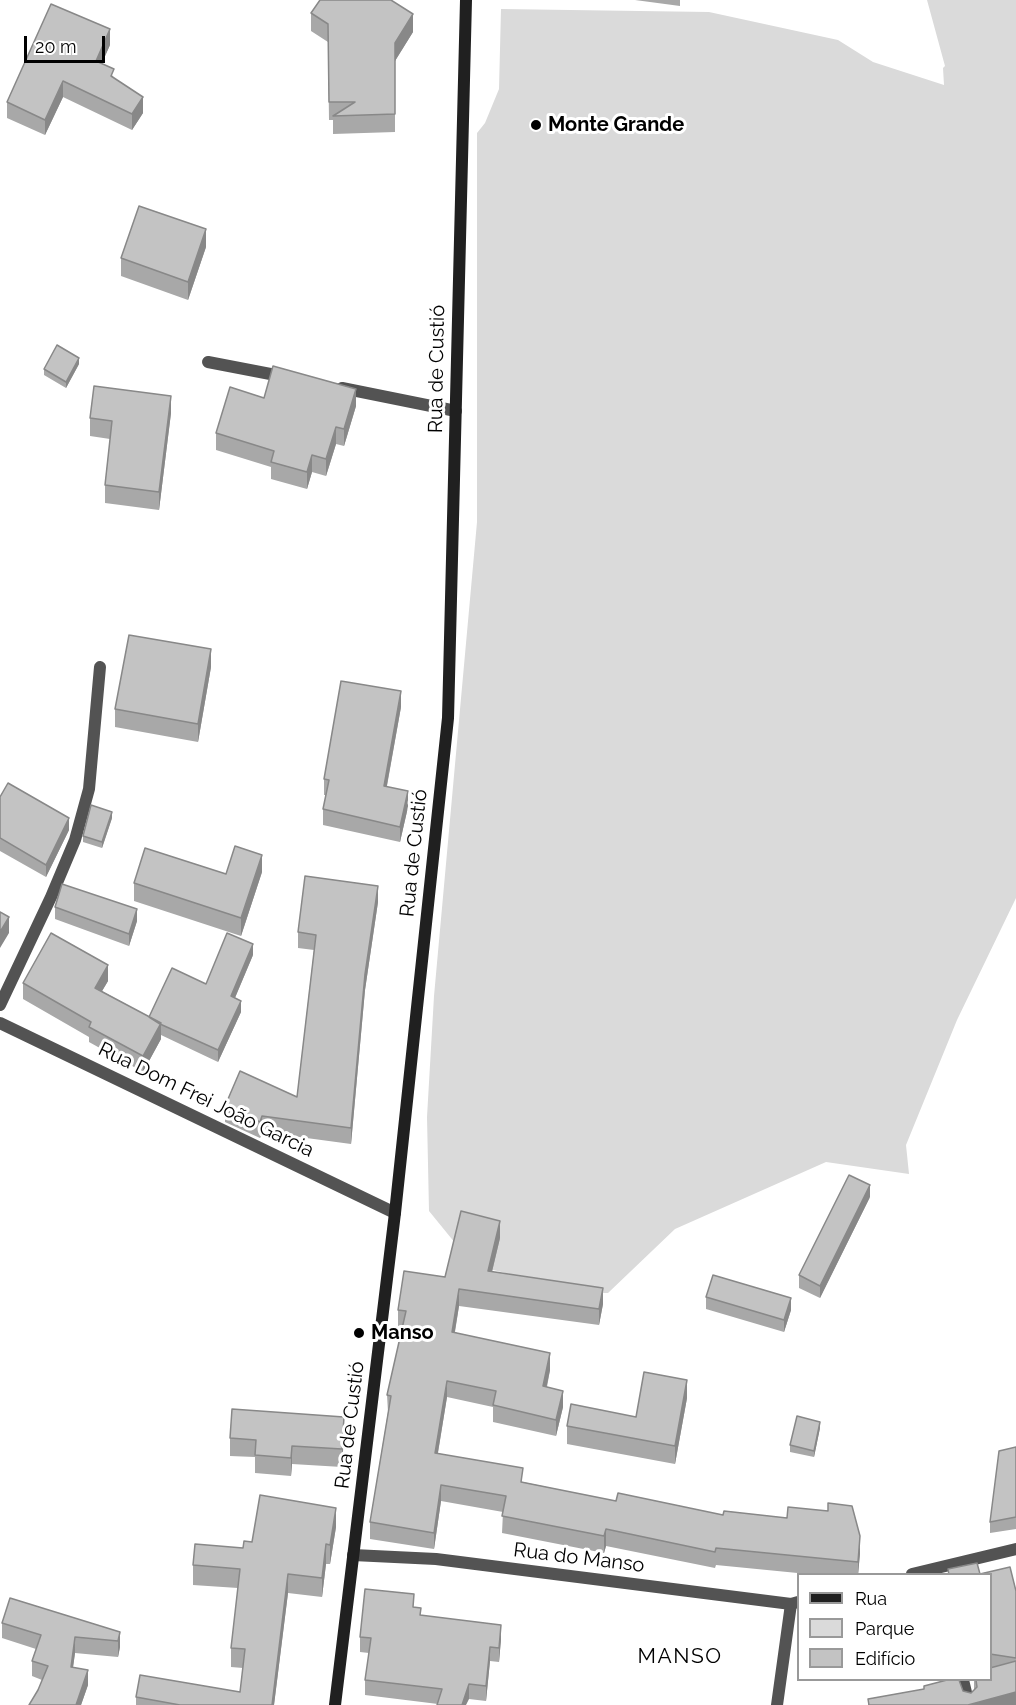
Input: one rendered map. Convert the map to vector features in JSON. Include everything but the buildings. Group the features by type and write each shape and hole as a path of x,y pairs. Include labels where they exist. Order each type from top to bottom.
{"main road":[{"name":"Rua de Custió","path":"335,1705 395,1213 448,718 466,0"}],"street":[{"path":"208,362 298,380"},
{"path":"332,386 456,411"},
{"path":"0,1005 75,840 89,789 100,667"},
{"name":"Rua Dom Frei João Garcia","path":"0,1023 395,1213"},
{"path":"926,1573 946,1570 1016,1549"},
{"name":"Rua do Manso","path":"353,1555 436,1559 795,1603"},
{"path":"777,1705 795,1603"},
{"path":"963,1681 969,1705"}],"green space":[{"path":"927,0 1016,0 1016,898 957,1020 906,1145 909,1174 826,1162 675,1229 608,1293 587,1293 473,1265 429,1211 427,1117 434,996 477,522 477,133 485,123 499,89 501,9 709,12 838,40 873,62 944,85 943,68 945,66"}],"place":[{"name":"Monte Grande","path":"536,125"},
{"name":"Manso","path":"359,1333"}],"district":[{"name":"MANSO","path":"680,1657"}]}
